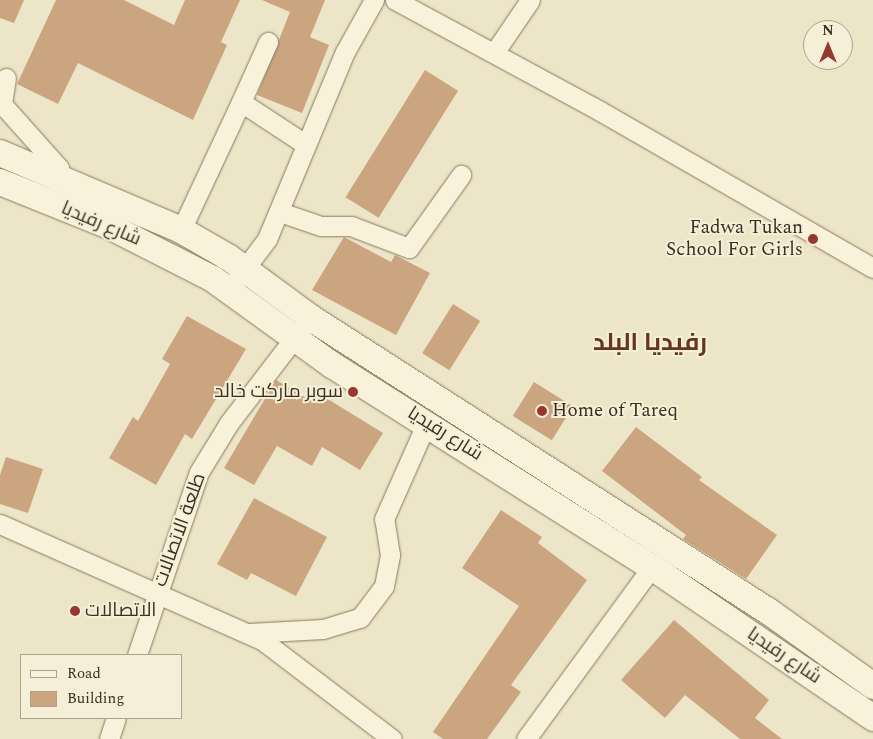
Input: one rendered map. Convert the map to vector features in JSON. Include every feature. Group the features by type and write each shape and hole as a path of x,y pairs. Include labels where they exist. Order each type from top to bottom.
{"main road":[{"name":"شارع رفيديا","path":"0,153 181,230 246,270 311,318 768,611 873,685"},
{"name":"شارع رفيديا","path":"0,182 163,251 228,290 294,338 652,566 865,712"}],"street":[{"path":"228,290 246,270 280,212 305,144 346,52 374,0"},
{"path":"395,0 494,53 873,268"},
{"path":"494,53 530,0"},
{"path":"181,230 268,42"},
{"path":"6,78 2,104 59,168 61,178"},
{"path":"240,102 305,144"},
{"path":"280,212 321,226 351,226 409,248 461,175"},
{"name":"طلعة الاتصالات","path":"137,654 199,472 229,423 311,318"},
{"path":"247,633 323,629 360,618 384,586 390,555 384,519 426,422"},
{"path":"0,524 262,640 392,739"},
{"path":"526,739 652,566"},
{"path":"865,712 873,685"},
{"path":"109,739 116,719"}],"building":[{"path":"0,0 24,0 14,23 0,18"},
{"path":"56,0 124,0 174,25 185,0 240,0 221,42 227,45 193,120 78,63 58,104 17,84"},
{"path":"262,0 325,0 310,37 329,45 302,113 257,95 290,12"},
{"path":"425,70 458,91 379,218 346,197"},
{"path":"344,237 391,262 395,255 430,273 396,335 312,290"},
{"path":"453,304 480,321 449,370 422,353"},
{"path":"187,316 246,349 192,439 185,434 156,485 109,458 133,417 138,421 170,364 162,359"},
{"path":"276,380 313,402 318,393 383,433 360,470 322,447 312,466 277,446 254,485 224,468"},
{"name":"Home of Tareq","path":"534,382 573,406 552,440 513,416"},
{"path":"636,427 702,477 699,480 777,535 746,579 683,539 686,535 602,471"},
{"path":"6,457 43,469 28,513 0,504 0,475"},
{"path":"254,498 327,537 296,596 251,573 247,580 217,564"},
{"path":"501,510 542,537 538,543 587,580 511,685 521,692 487,739 443,739 433,732 519,606 462,568"},
{"path":"674,620 769,700 755,718 782,739 740,739 685,695 665,718 621,680"}],"place":[{"name":"Fadwa Tukan School For Girls","path":"813,239"},
{"name":"سوبر مارکت خالد","path":"353,392"},
{"name":"Home of Tareq","path":"542,411"},
{"name":"الاتصالات","path":"75,611"}],"district":[{"name":"رفيديا البلد","path":"650,344"}]}
